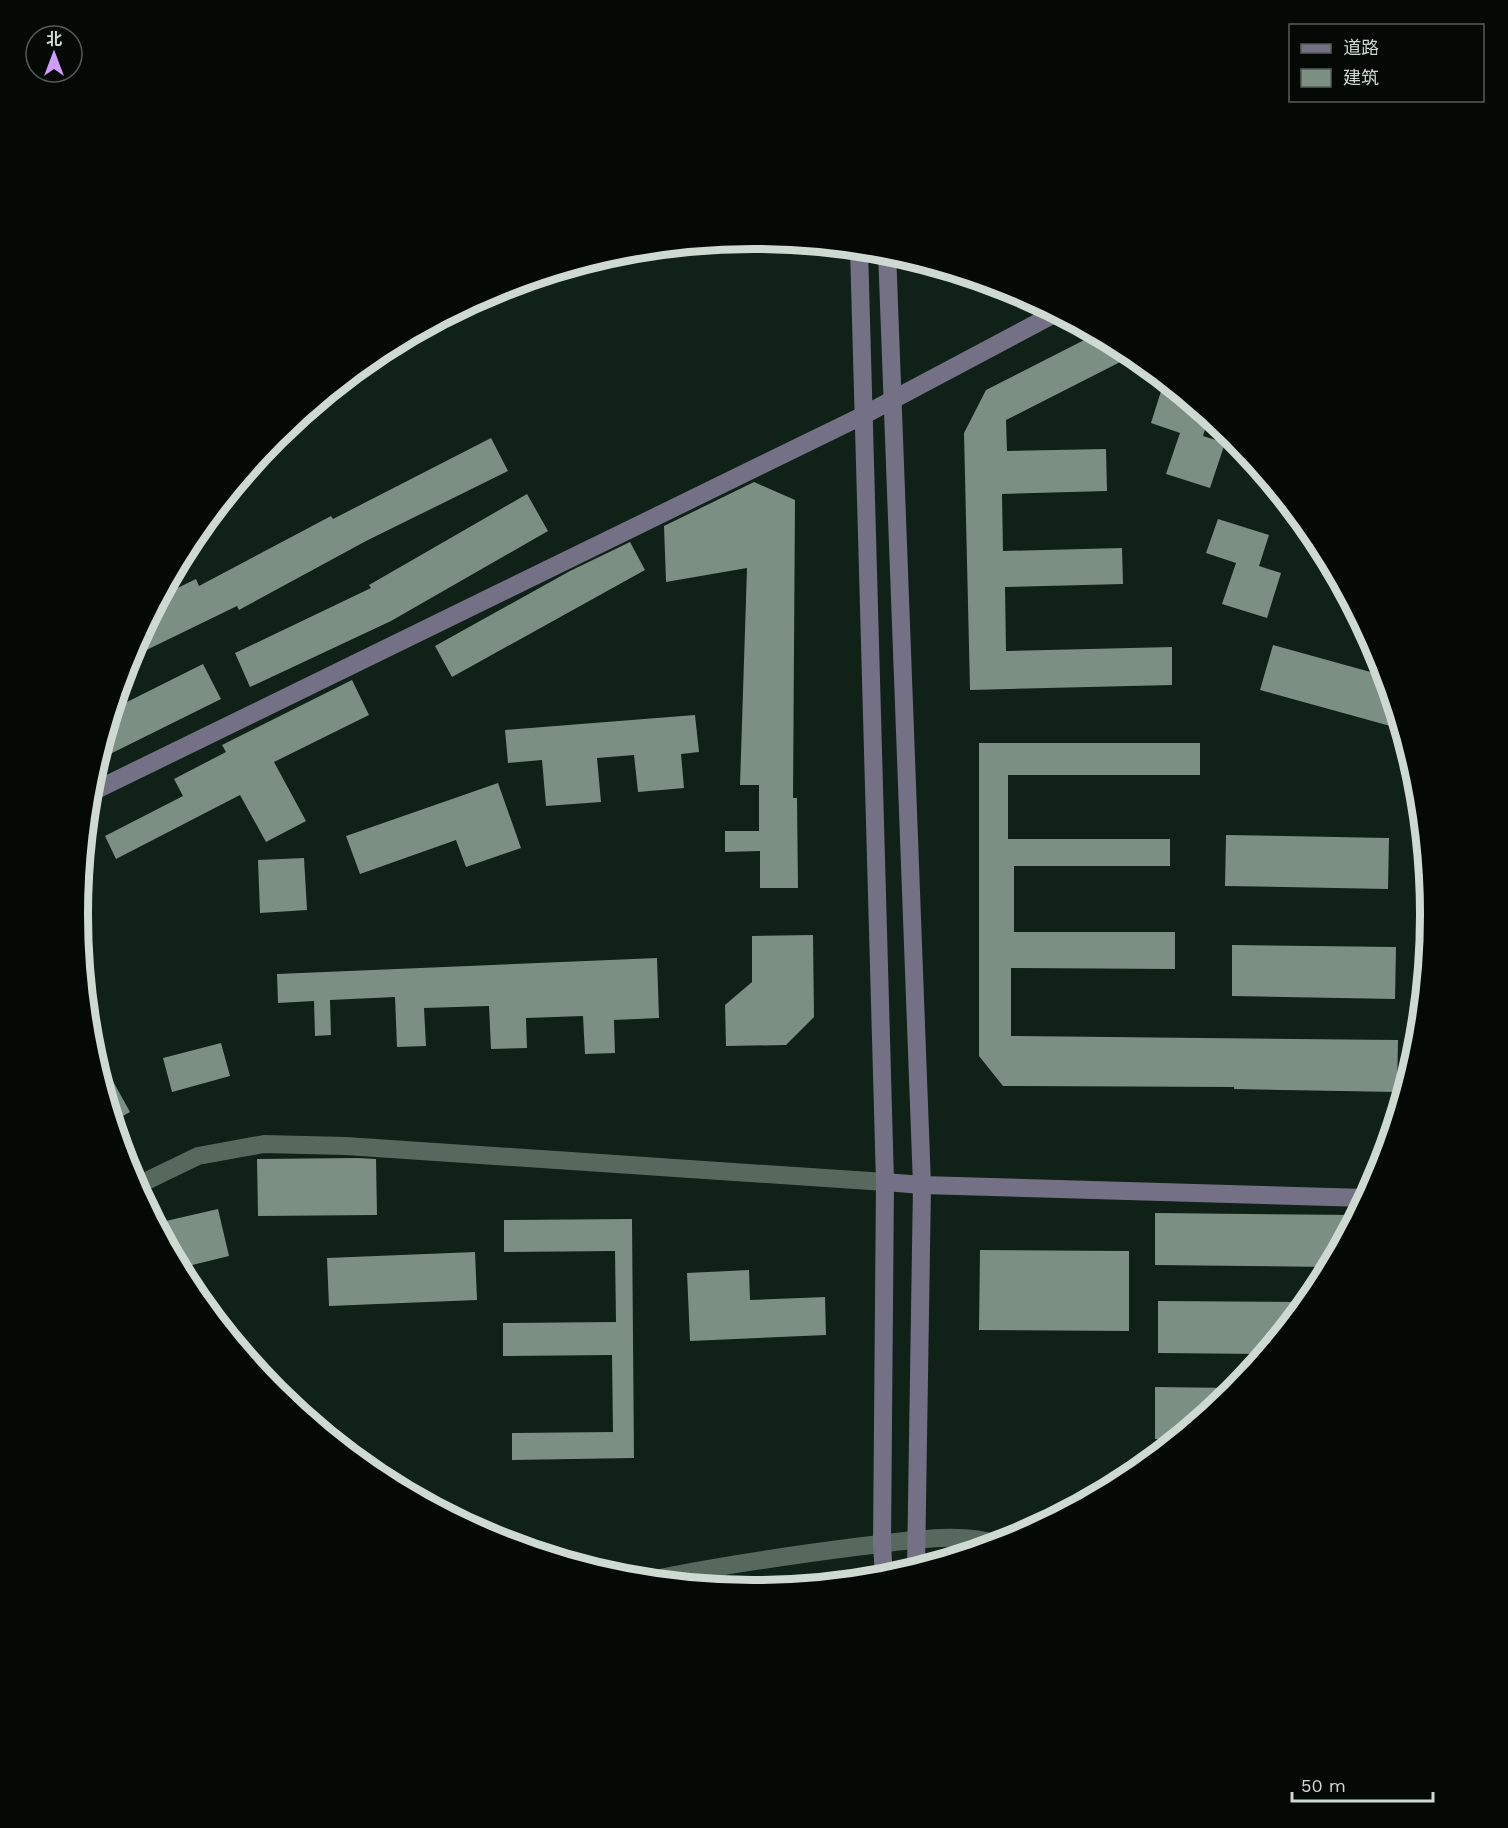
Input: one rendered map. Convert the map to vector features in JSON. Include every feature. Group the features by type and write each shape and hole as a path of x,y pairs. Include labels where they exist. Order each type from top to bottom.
{"main road":[{"path":"859,257 885,1182 883,1567"},
{"path":"887,262 922,1185 916,1559"},
{"path":"100,788 864,415 1048,317"},
{"path":"885,1182 1356,1198"}],"street":[{"path":"145,1182 198,1156 264,1144 346,1146 885,1182"},
{"path":"674,1575 779,1557 917,1539 979,1540"}],"building":[{"path":"1088,338 1123,360 1006,420 1007,451 1106,449 1107,491 1002,494 1003,551 1122,548 1123,584 1005,587 1006,651 1172,647 1172,685 970,690 964,433 986,390"},
{"path":"1162,388 1206,426 1203,436 1225,443 1210,488 1166,474 1180,433 1151,423"},
{"path":"491,438 508,471 366,541 239,610 237,606 142,652 173,590 196,579 199,586 331,516 333,519"},
{"path":"754,482 795,500 793,798 797,798 798,888 760,888 760,851 725,852 725,831 759,831 759,785 740,785 747,568 666,582 664,526"},
{"path":"527,494 548,531 391,621 250,687 235,653 371,588 369,585"},
{"path":"1218,519 1269,535 1259,566 1281,573 1267,618 1222,604 1236,563 1206,553"},
{"path":"630,542 645,570 452,677 435,646 570,571"},
{"path":"1273,645 1374,673 1392,727 1260,690"},
{"path":"203,664 221,699 108,755 123,704"},
{"path":"352,680 369,715 274,762 306,821 266,842 240,795 116,859 105,836 183,796 174,779 226,752 222,745"},
{"path":"695,715 699,752 681,754 684,788 638,792 634,755 597,758 601,802 546,806 542,760 508,763 505,730"},
{"path":"979,743 1200,743 1200,775 1008,775 1008,839 1170,839 1170,866 1014,866 1014,932 1175,932 1175,969 1011,968 1011,1036 1398,1040 1395,1092 1234,1089 1234,1087 1003,1086 979,1056"},
{"path":"498,783 521,848 466,867 456,840 360,874 346,836"},
{"path":"1226,835 1389,838 1388,889 1225,886"},
{"path":"304,858 307,910 260,913 258,860"},
{"path":"813,935 814,1017 786,1045 726,1046 725,1005 752,982 752,936"},
{"path":"1232,945 1396,947 1395,999 1232,996"},
{"path":"657,958 659,1018 614,1020 615,1053 585,1054 583,1016 526,1018 527,1048 491,1049 489,1006 424,1008 426,1046 397,1047 395,997 330,1000 331,1035 315,1036 314,1001 278,1003 277,974"},
{"path":"221,1043 230,1076 172,1092 163,1058"},
{"path":"107,1071 130,1112 121,1117"},
{"path":"257,1159 376,1159 377,1215 258,1216"},
{"path":"218,1209 229,1256 190,1266 164,1221"},
{"path":"1155,1213 1347,1215 1318,1267 1155,1265"},
{"path":"632,1219 634,1458 512,1460 512,1433 613,1432 612,1355 503,1356 503,1323 616,1322 615,1251 504,1252 504,1220"},
{"path":"980,1250 1129,1251 1129,1331 979,1330"},
{"path":"475,1252 477,1300 329,1306 327,1258"},
{"path":"749,1270 750,1300 825,1297 826,1335 690,1341 687,1273"},
{"path":"1158,1301 1294,1302 1253,1354 1158,1353"},
{"path":"1155,1387 1222,1388 1163,1439 1155,1439"}]}
